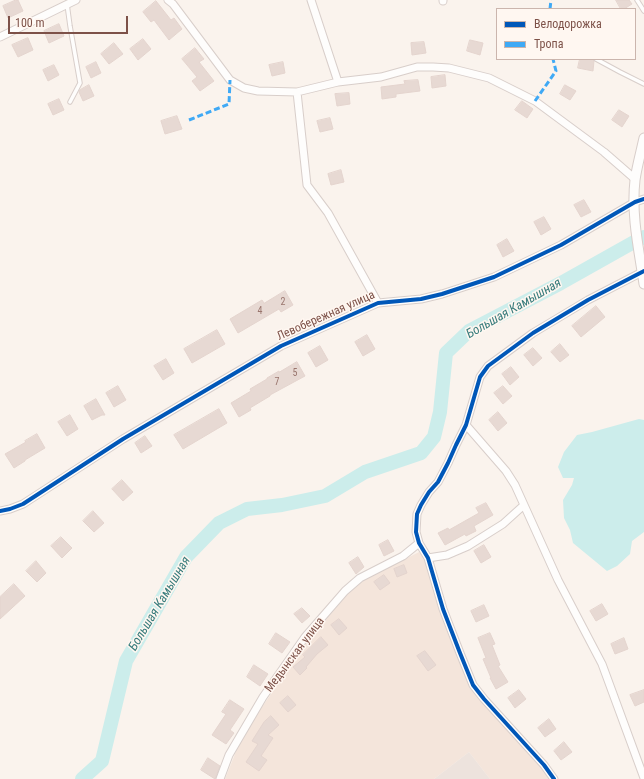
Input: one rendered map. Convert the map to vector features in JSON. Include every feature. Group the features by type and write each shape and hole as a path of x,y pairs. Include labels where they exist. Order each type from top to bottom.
{"street":[{"path":"0,37 76,0"},
{"path":"168,0 173,4 230,80 244,88 258,91 296,92 338,82 381,77 417,67 433,66 449,68 489,78 535,101 604,152 635,179"},
{"path":"311,0 338,82"},
{"path":"296,92 307,186 328,213 378,303"},
{"path":"644,138 635,179 634,202 644,284"},
{"name":"Левобережная улица","path":"0,511 23,504 123,439 281,346 378,303 421,299 442,294 494,277 562,245 634,202 644,199"},
{"path":"554,779 544,765 473,685 443,609 428,558 419,543 416,532 417,514 421,505 438,482 448,463 466,425 480,378 488,366 533,332 588,300 643,271"},
{"path":"466,425 506,470 515,485 558,580 602,664 644,778"},
{"path":"428,558 447,555 468,546 503,524 524,505"},
{"name":"Медынская улица","path":"220,779 229,755 263,697 305,637 345,591 360,578 403,556 419,543"}],"lane":[{"path":"637,0 644,11"},
{"path":"68,4 70,26 80,83 70,102"},
{"path":"598,60 644,84"}],"shaded area":[{"path":"419,552 427,562 463,670 471,688 479,699 535,759 550,779 490,779 469,752 434,779 225,779 237,749 258,713 305,644 352,589 366,579"},
{"path":"469,752 490,779 434,779"}],"water":[{"path":"639,419 644,420 644,532 632,541 630,554 617,566 607,571 573,543 570,530 564,518 563,500 572,485 574,478 563,478 558,467 564,452 577,435"}],"building":[{"path":"18,0 23,11 8,18 3,6"},
{"path":"616,0 629,0 632,4 626,8 620,8"},
{"path":"156,1 171,20 174,18 182,29 169,40 154,20 151,22 143,12"},
{"path":"59,24 64,36 49,43 44,31"},
{"path":"28,38 33,50 18,57 12,45"},
{"path":"143,39 151,49 138,60 130,49"},
{"path":"470,40 483,43 480,55 467,51"},
{"path":"424,42 426,53 412,55 411,43"},
{"path":"114,43 123,54 109,64 101,54"},
{"path":"195,48 204,59 199,62 214,81 200,91 192,81 197,77 182,59"},
{"path":"580,60 594,61 593,71 578,68"},
{"path":"96,62 101,73 91,78 86,67"},
{"path":"283,62 285,73 272,76 269,65"},
{"path":"54,65 59,75 48,81 43,70"},
{"path":"445,75 446,86 432,88 431,77"},
{"path":"418,80 420,91 396,94 396,97 382,99 381,87 405,84 404,81"},
{"path":"89,85 94,96 83,101 79,92"},
{"path":"565,85 576,91 570,100 560,94"},
{"path":"349,93 350,104 337,106 335,94"},
{"path":"59,99 64,110 53,115 48,104"},
{"path":"522,101 533,109 527,118 515,110"},
{"path":"619,110 629,116 622,127 612,120"},
{"path":"177,116 182,129 165,134 161,121"},
{"path":"330,118 333,129 320,132 317,121"},
{"path":"341,170 344,182 331,185 328,174"},
{"path":"584,200 591,212 581,217 574,205"},
{"path":"544,217 551,229 541,235 534,222"},
{"path":"507,239 514,251 503,257 497,245"},
{"path":"285,291 293,305 281,312 279,309 238,333 230,319 262,300 264,303"},
{"path":"596,306 605,317 581,337 572,326"},
{"path":"217,330 225,344 192,363 184,349"},
{"path":"367,335 375,349 363,356 355,342"},
{"path":"560,344 569,355 560,362 551,352"},
{"path":"320,346 328,360 316,367 308,353"},
{"path":"533,348 542,358 533,366 524,355"},
{"path":"166,359 174,373 163,380 154,366"},
{"path":"297,362 305,376 270,395 250,408 251,410 239,417 231,403 251,391 250,389 267,378"},
{"path":"511,367 519,377 510,385 502,374"},
{"path":"118,386 126,400 114,407 106,393"},
{"path":"503,386 512,396 503,404 494,393"},
{"path":"96,399 105,415 92,420 84,406"},
{"path":"219,409 227,423 183,449 174,435"},
{"path":"498,412 507,423 498,431 489,420"},
{"path":"70,415 78,429 67,436 58,422"},
{"path":"37,434 45,448 14,468 5,454"},
{"path":"145,436 152,446 141,453 135,443"},
{"path":"122,480 133,492 123,501 112,489"},
{"path":"486,503 493,515 474,526 476,531 466,536 465,534 445,545 438,533 448,528 449,530 479,513 476,508"},
{"path":"93,511 104,523 94,532 83,521"},
{"path":"61,537 72,548 62,558 51,546"},
{"path":"388,540 394,551 384,556 379,545"},
{"path":"484,545 491,557 481,563 474,551"},
{"path":"358,557 364,567 356,574 349,563"},
{"path":"36,561 46,573 37,582 26,571"},
{"path":"404,565 407,573 397,577 394,569"},
{"path":"384,575 390,583 380,590 374,582"},
{"path":"14,584 25,596 0,619 0,597"},
{"path":"602,604 608,614 596,621 590,611"},
{"path":"484,605 489,616 476,622 471,611"},
{"path":"302,608 310,616 302,623 294,614"},
{"path":"339,619 347,628 339,635 331,625"},
{"path":"276,633 290,642 282,653 269,644"},
{"path":"490,633 495,644 492,645 500,665 498,666 508,682 496,689 483,659 486,658 478,638"},
{"path":"321,637 328,645 317,654 300,675 293,667 305,657 303,655"},
{"path":"624,638 628,649 615,654 611,644"},
{"path":"425,651 436,665 428,671 417,656"},
{"path":"254,665 268,674 260,686 247,677"},
{"path":"519,690 526,699 515,708 508,698"},
{"path":"644,690 644,702 635,706 630,695"},
{"path":"288,696 296,705 288,712 280,703"},
{"path":"230,700 244,709 230,730 234,733 226,744 212,735 226,714 222,712"},
{"path":"271,716 279,725 268,735 273,738 261,756 267,760 259,771 246,762 258,744 252,741 264,722"},
{"path":"549,719 556,729 545,737 538,728"},
{"path":"564,742 572,752 561,760 554,751"},
{"path":"208,758 220,766 215,779 201,770"}],"waterway":[{"name":"Большая Камышная","path":"82,779 102,761 126,661 186,557 219,523 247,509 282,505 325,496 365,472 421,453 434,437 440,412 446,353 469,331 561,283 644,237"}],"marked path":[{"path":"550,8 551,0"},
{"path":"535,101 556,71 553,60"},
{"path":"189,120 229,104 230,80"}],"cycle path":[{"path":"0,511 23,504 123,439 281,346 378,303 421,299 442,294 494,277 561,245 635,202 644,199"},
{"path":"554,779 544,765 473,685 443,609 428,558 419,543 416,532 417,514 429,492 438,482 448,463 466,425 480,377 488,366 533,333 588,300 644,271"}]}
